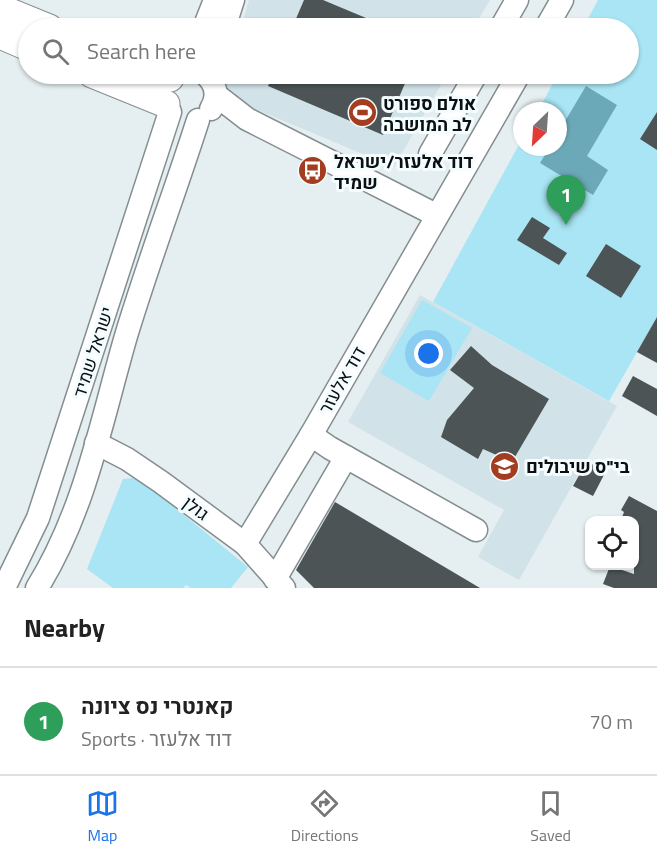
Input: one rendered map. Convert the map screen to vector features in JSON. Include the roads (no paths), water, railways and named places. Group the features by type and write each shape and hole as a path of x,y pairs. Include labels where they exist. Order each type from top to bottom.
{"main road":[{"path":"0,8 24,18"},
{"path":"0,35 18,43"},
{"path":"114,84 168,108"}],"street":[{"path":"208,18 215,0"},
{"path":"227,18 233,0"},
{"path":"507,18 517,0"},
{"path":"552,18 562,0"},
{"name":"ישראל שמיד","path":"4,588 38,518 168,108 164,91 166,84"},
{"path":"430,154 470,84"},
{"name":"דוד אלעזר","path":"245,544 311,435 513,84"},
{"path":"168,108 183,120 210,93 247,119 436,215"},
{"name":"ישראל שמיד","path":"37,588 52,563 81,497 127,334 210,93"},
{"path":"311,435 476,530"},
{"name":"גולן","path":"96,443 153,476 245,544 279,583"},
{"path":"279,583 346,457"}],"place":[{"name":"אולם ספורט לב המושבה","path":"362,113"},
{"name":"דוד אלעזר/ישראל שמיד","path":"313,171"},
{"name":"קאנטרי נס ציונה","path":"566,225"},
{"name":"בי\"ס שיבולים","path":"505,466"}]}
